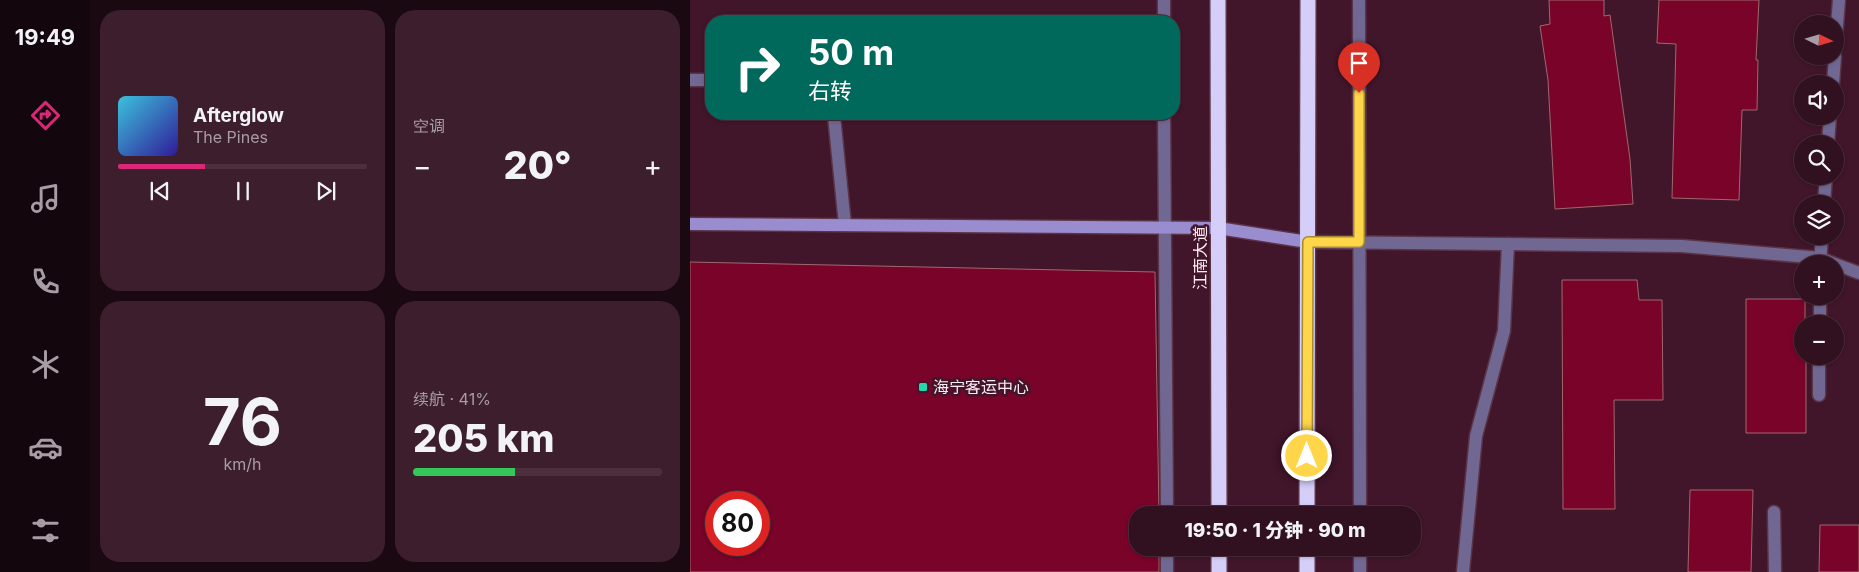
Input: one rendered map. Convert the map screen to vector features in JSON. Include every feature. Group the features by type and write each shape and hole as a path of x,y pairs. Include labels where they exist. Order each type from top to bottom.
{"highway":[{"name":"江南大道","path":"1218,0 1219,506"},
{"path":"1307,506 1308,0"},
{"path":"1219,556 1219,572"},
{"path":"1307,556 1307,572"}],"street":[{"path":"1164,0 1164,15"},
{"path":"1359,0 1360,506"},
{"path":"1838,15 1839,0"},
{"path":"690,80 705,80"},
{"path":"834,120 845,225"},
{"path":"1164,120 1167,506"},
{"path":"690,224 1218,228 1308,242 1682,246 1794,258"},
{"path":"1463,572 1476,436 1504,331 1508,244"},
{"path":"1844,267 1859,273"},
{"path":"1819,365 1819,396"},
{"path":"1774,512 1775,572"},
{"path":"1167,556 1167,572"},
{"path":"1360,556 1360,572"}],"building":[{"path":"1549,0 1604,0 1604,16 1610,15 1630,159 1633,204 1555,209 1548,80 1540,26 1550,24"},
{"path":"1659,0 1759,0 1756,60 1758,60 1757,110 1742,110 1739,200 1672,198 1676,44 1657,43"},
{"name":"海宁客运中心","path":"690,262 1155,272 1159,506 1129,506 1129,556 1159,556 1159,572 690,572"},
{"path":"1562,280 1637,280 1639,300 1662,300 1663,400 1614,400 1615,509 1563,509"},
{"path":"1746,299 1794,299 1794,305 1805,305 1805,315 1794,315 1794,365 1806,365 1806,433 1746,433"},
{"path":"1690,490 1753,490 1751,572 1688,572"},
{"path":"1820,525 1859,525 1859,572 1819,572"}],"place":[{"name":"海宁客运中心","path":"923,387"}],"route":[{"path":"1307,456 1308,242 1359,242 1359,93"}]}
